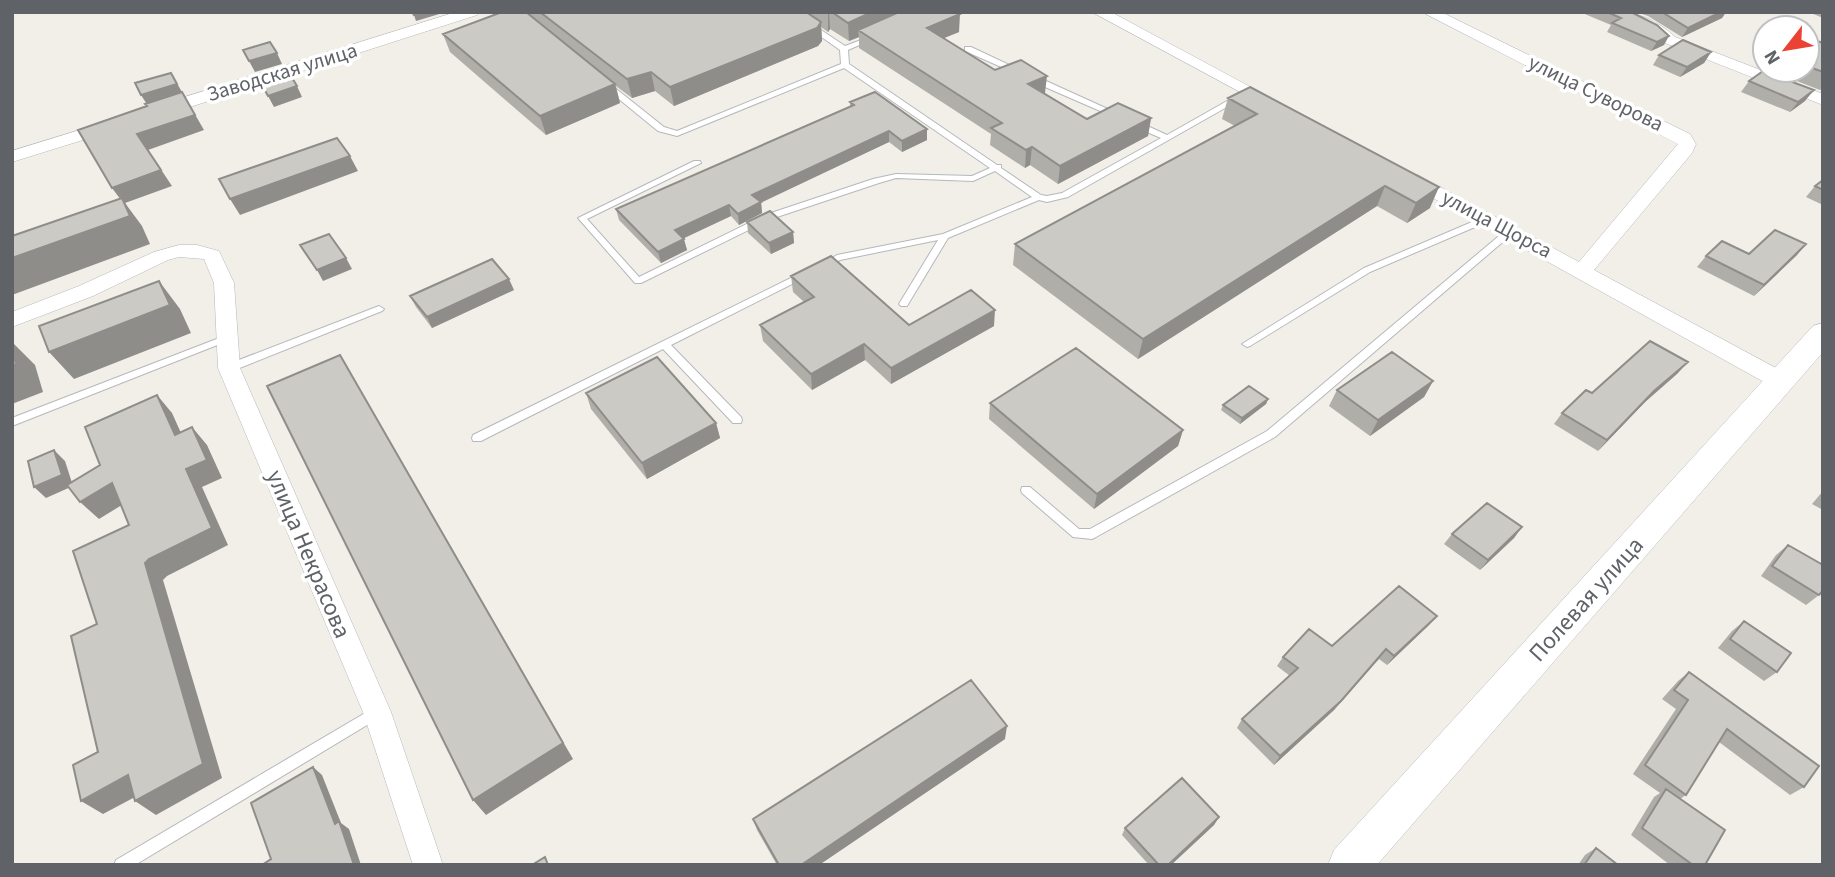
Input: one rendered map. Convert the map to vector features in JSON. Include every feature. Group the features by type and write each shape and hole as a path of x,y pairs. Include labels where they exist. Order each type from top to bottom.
{"street":[{"name":"Заводская улица","path":"146,115 450,15 472,12"},
{"path":"1099,12 1287,110"},
{"name":"улица Суворова","path":"1429,12 1684,138 1686,149 1583,270"},
{"path":"1621,12 1658,29 1670,40 1823,100"},
{"path":"12,157 119,123"},
{"name":"улица Щорса","path":"1392,168 1583,270 1781,381"},
{"path":"12,320 86,291 161,256 197,251"},
{"name":"улица Некрасова","path":"197,251 212,255 224,283 229,369 377,712 428,865"},
{"name":"Полевая улица","path":"1349,865 1823,333"}],"lane":[{"path":"789,12 844,49"},
{"path":"844,49 880,34"},
{"path":"844,49 845,65"},
{"path":"968,49 1167,138"},
{"path":"598,79 661,129 677,134 845,65"},
{"path":"845,65 998,167 1038,197"},
{"path":"477,438 837,258 945,236 1038,197 1065,195 1251,91"},
{"path":"697,163 582,218 638,281 768,217 876,181 896,176 972,179 998,167"},
{"path":"1247,344 1367,270 1486,219"},
{"path":"1026,490 1077,534 1092,534 1270,434 1509,232"},
{"path":"904,304 945,236"},
{"path":"229,369 379,309"},
{"path":"12,422 228,338"},
{"path":"664,344 737,420"},
{"path":"121,865 377,712"}],"building":[{"path":"502,12 526,12 615,84 540,116 443,34"},
{"path":"540,12 806,12 821,22 817,28 670,87 651,72 627,79"},
{"path":"832,12 872,12 848,23"},
{"path":"899,12 960,14 927,28 995,70 1021,60 1047,76 1028,84 1087,119 1118,103 1151,118 1060,166 1032,147 1026,150 991,128 1002,123 858,30"},
{"path":"1607,12 1631,12 1657,25 1669,36 1657,42 1612,23 1621,18"},
{"path":"1662,12 1721,12 1688,28"},
{"path":"1683,40 1711,52 1687,67 1659,55"},
{"path":"270,42 277,53 249,61 243,50"},
{"path":"1821,42 1823,43 1823,72 1821,71"},
{"path":"285,66 297,86 268,96 257,75"},
{"path":"171,73 177,84 141,95 135,83"},
{"path":"1756,84 1798,84 1814,90 1798,102"},
{"path":"1250,87 1439,187 1416,203 1385,186 1143,339 1015,244 1257,114 1228,98"},
{"path":"182,92 195,115 137,134 161,170 112,188 78,130"},
{"path":"875,92 927,129 902,141 889,131 752,195 761,202 738,214 729,205 675,230 684,239 658,252 616,209 854,105 850,102"},
{"path":"337,138 350,156 230,199 219,179"},
{"path":"1823,180 1823,190 1815,186"},
{"path":"122,198 130,216 12,258 12,236"},
{"path":"770,211 793,232 769,243 747,222"},
{"path":"1775,230 1806,244 1764,285 1706,256 1722,241 1749,254"},
{"path":"329,234 346,258 317,270 300,245"},
{"path":"831,256 909,325 971,290 995,310 891,368 864,344 811,374 760,325 814,297 791,276"},
{"path":"492,259 509,279 427,317 410,296"},
{"path":"159,281 170,305 49,352 39,326"},
{"path":"1650,341 1688,362 1654,391 1607,440 1562,413 1586,390 1592,393"},
{"path":"1076,348 1183,430 1097,494 990,403"},
{"path":"1392,352 1433,381 1378,420 1337,390"},
{"path":"340,355 563,743 473,800 267,386"},
{"path":"657,357 716,423 642,463 586,393"},
{"path":"1249,386 1268,399 1242,418 1223,405"},
{"path":"157,395 175,435 192,427 207,460 186,469 212,528 145,563 203,764 135,801 128,775 81,801 73,765 98,752 71,636 97,624 73,551 129,525 112,483 80,502 67,485 100,465 85,427"},
{"path":"54,450 62,475 34,487 28,461"},
{"path":"1487,503 1522,527 1488,560 1452,534"},
{"path":"1788,545 1823,565 1823,590 1819,595 1772,566"},
{"path":"1399,586 1437,616 1394,656 1386,649 1341,701 1280,756 1242,719 1298,668 1283,657 1309,629 1332,646"},
{"path":"1744,621 1791,653 1777,672 1730,639"},
{"path":"1689,672 1819,766 1804,787 1727,729 1686,795 1645,765 1688,700 1674,690"},
{"path":"971,680 1007,726 801,865 779,865 753,819"},
{"path":"313,767 335,824 339,821 354,865 262,865 271,859 251,803"},
{"path":"1182,778 1219,817 1168,865 1159,865 1125,828"},
{"path":"1666,789 1725,830 1705,865 1693,865 1642,828"},
{"path":"1596,848 1618,865 1584,865"},
{"path":"545,857 548,865 532,865"}]}
